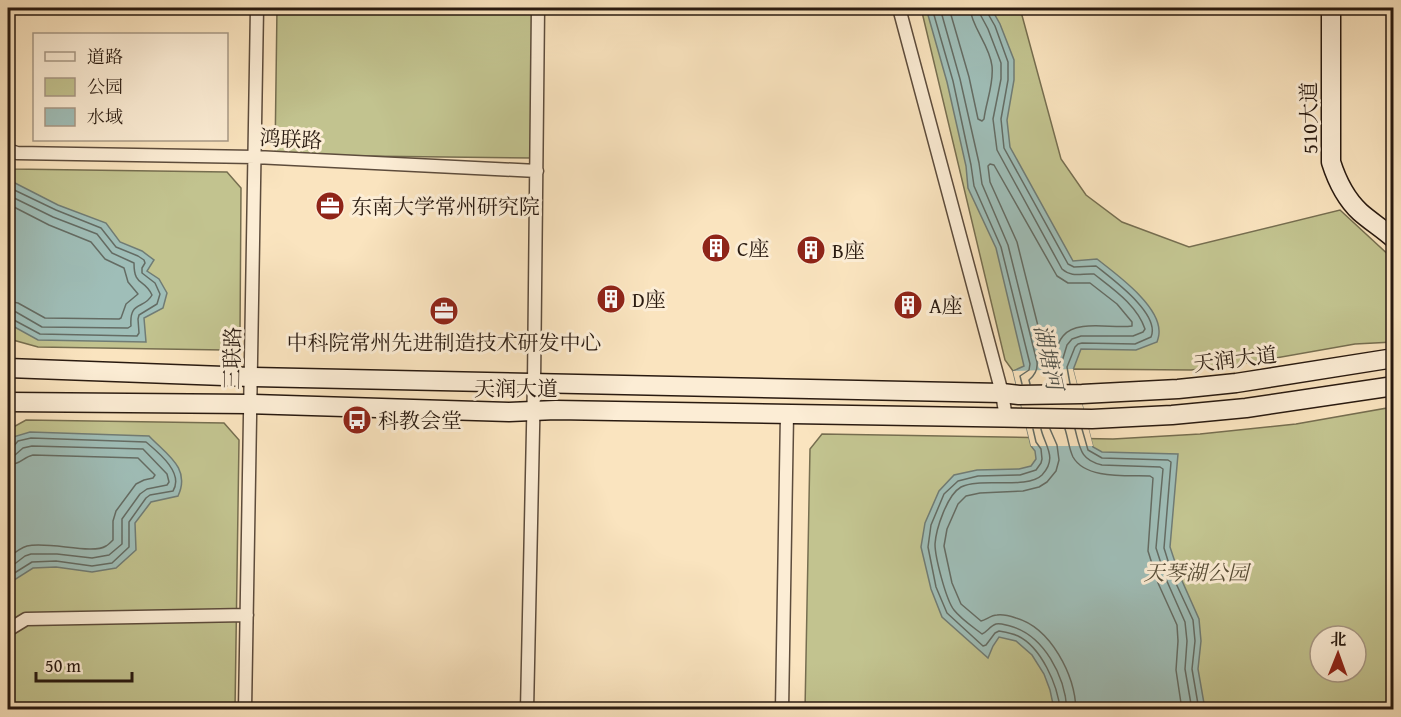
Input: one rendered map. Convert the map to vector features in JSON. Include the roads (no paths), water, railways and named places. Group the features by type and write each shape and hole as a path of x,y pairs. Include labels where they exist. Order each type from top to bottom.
{"street":[{"name":"三联路","path":"245,710 257,8"},
{"path":"527,710 534,383 538,8"},
{"path":"899,8 1010,394 1006,418"},
{"name":"510大道","path":"1331,8 1331,162 1347,197 1360,212 1394,239"},
{"name":"鸿联路","path":"8,150 17,153 255,157 537,171"},
{"name":"天润大道","path":"8,368 251,377 1082,394 1178,389 1236,383 1394,358"},
{"name":"天润大道","path":"8,402 1092,419 1246,408 1394,386"},
{"path":"782,710 788,414"},
{"path":"8,630 26,620 247,615"}],"water":[{"name":"湖塘河","path":"926,8 991,8 1014,60 1014,80 1007,120 1010,147 1073,261 1097,259 1136,292 1153,312 1158,323 1157,342 1136,350 1081,349 1073,370 1093,447 1102,452 1178,454 1170,547 1199,619 1201,641 1198,669 1205,709 1054,709 1044,674 1032,655 1016,641 999,637 988,658 942,617 931,589 921,547 925,523 939,491 954,475 977,470 1019,469 1031,466 1036,459 1013,371 1024,366 996,248 968,188 966,166 947,82"},
{"path":"8,181 58,205 106,223 120,242 142,251 154,260 147,271 159,279 167,293 163,308 144,318 146,342 38,340 9,324"},
{"path":"30,432 149,436 170,456 179,470 181,486 178,496 151,502 135,523 136,550 116,568 92,572 56,567 33,568 8,584 8,449 13,437"}],"place":[{"name":"东南大学常州研究院","path":"330,206"},
{"name":"C座","path":"716,248"},
{"name":"B座","path":"811,250"},
{"name":"D座","path":"611,299"},
{"name":"A座","path":"908,305"},
{"name":"中科院常州先进制造技术研发中心","path":"444,311"},
{"name":"科教会堂","path":"357,420"}],"park label":[{"name":"天琴湖公园","path":"1196,572"}]}
